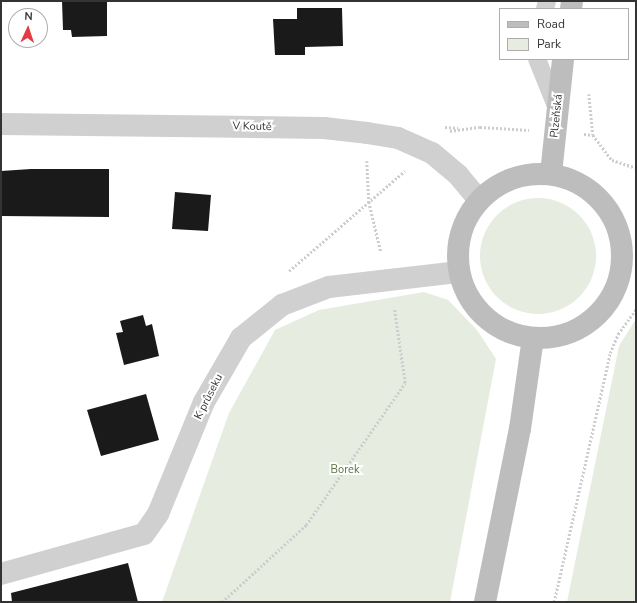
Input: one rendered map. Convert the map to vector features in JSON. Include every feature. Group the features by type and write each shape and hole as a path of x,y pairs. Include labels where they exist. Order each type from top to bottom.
{"main road":[{"name":"Plzeňská","path":"551,174 563,60"},
{"path":"551,174 584,186 599,197 627,227 622,245 620,275 611,298 600,313 586,325 570,333 533,338 499,328 485,318 464,289 459,272 457,253 460,234 468,216 479,200 504,181 519,176 551,174"},
{"path":"485,602 520,429 533,338"}],"street":[{"name":"V Koutě","path":"1,124 324,128 398,138 427,151 458,175 479,200"},
{"name":"K průseku","path":"1,574 144,534 158,514 204,402 242,338 282,305 329,288 459,272"}],"lane":[{"path":"537,60 558,111"}],"path":[{"path":"588,88 593,135 612,160 636,168"},
{"path":"443,126 458,128 480,127 593,135"},
{"path":"283,277 427,151 445,133 458,128"},
{"path":"222,602 306,525 405,383 398,325 369,202 366,133"},
{"path":"554,602 610,353 618,334 636,309"}],"green space":[{"path":"538,198 549,199 560,203 579,215 591,234 595,245 595,267 591,278 579,297 560,309 549,313 538,314 527,313 516,309 497,297 485,278 481,267 480,256 481,245 485,234 497,215 516,203 527,199"},
{"name":"Borek","path":"424,292 448,300 477,330 496,359 450,602 162,602 229,413 275,330 319,310"},
{"path":"636,319 636,602 567,602 619,346"}],"building":[{"path":"62,1 107,1 107,36 72,37 71,30 63,30"},
{"path":"297,8 342,8 343,46 305,47 305,55 275,55 273,19 297,19"},
{"path":"31,169 109,169 109,217 1,216 1,171"},
{"path":"175,192 211,195 208,231 172,229"},
{"path":"143,315 146,326 152,324 159,356 124,365 116,333 123,332 120,321"},
{"path":"146,394 159,440 101,456 87,410"},
{"path":"128,563 138,602 12,602 11,593"}]}
